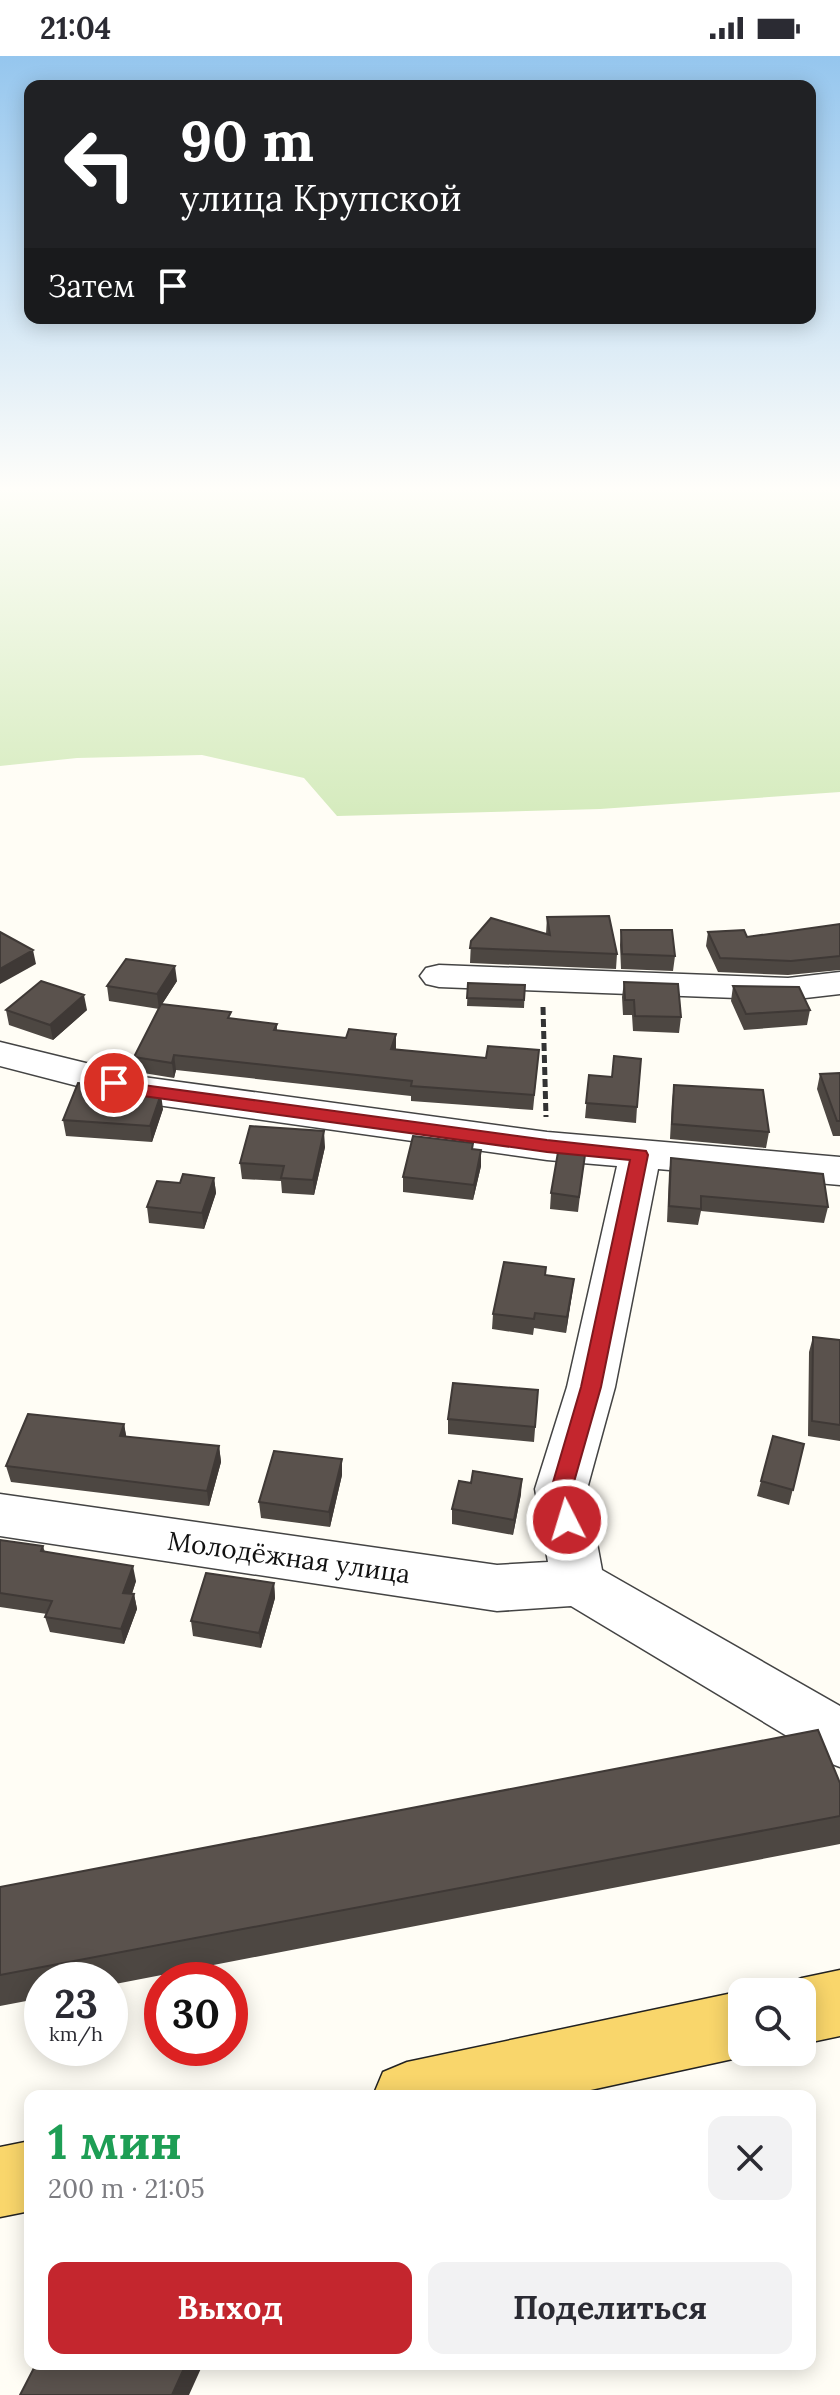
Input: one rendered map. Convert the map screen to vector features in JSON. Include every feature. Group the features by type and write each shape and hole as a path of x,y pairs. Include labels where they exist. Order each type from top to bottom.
{"main road":[{"path":"816,2008 840,2003"},
{"path":"435,2090 728,2027"},
{"path":"0,2182 24,2177"}],"street":[{"path":"439,976 788,989 840,983"},
{"path":"0,1054 143,1090 547,1146 840,1171"},
{"path":"640,1155 591,1387 561,1489 578,1583 838,1735 840,1740"},
{"name":"Молодёжная улица","path":"0,1515 497,1588 578,1583"}],"path":[{"path":"543,981 547,1146"}],"green space":[{"path":"0,598 840,598 840,792 600,809 337,816 304,778 202,755 77,758 0,766"}],"building":[{"path":"609,916 617,954 470,948 471,941 491,918 550,935 547,917"},
{"path":"840,924 840,956 791,961 720,958 708,932 744,930 747,937"},
{"path":"621,930 672,930 675,956 622,954"},
{"path":"0,932 33,950 0,969"},
{"path":"126,959 175,966 157,994 107,986"},
{"path":"41,981 84,995 50,1025 6,1010"},
{"path":"624,982 678,984 681,1017 635,1016 634,1000 625,1000"},
{"path":"468,983 525,985 524,1000 467,998"},
{"path":"733,986 799,987 810,1010 746,1014"},
{"path":"161,1004 231,1012 228,1018 277,1024 274,1030 346,1038 349,1029 396,1034 391,1049 486,1058 488,1046 539,1050 534,1095 411,1086 412,1081 174,1055 172,1063 134,1057"},
{"path":"614,1056 641,1059 637,1107 586,1103 589,1075 612,1077"},
{"path":"840,1073 840,1121 837,1121 820,1074"},
{"path":"78,1083 161,1094 150,1126 63,1120"},
{"path":"674,1085 763,1090 769,1132 672,1124"},
{"path":"250,1126 324,1131 313,1180 281,1178 284,1166 240,1163"},
{"path":"413,1136 473,1143 472,1149 481,1150 474,1185 403,1177"},
{"path":"558,1152 585,1155 579,1197 551,1193"},
{"path":"671,1158 823,1174 828,1207 701,1196 701,1209 669,1206"},
{"path":"183,1174 214,1178 202,1213 147,1207 157,1181 180,1183"},
{"path":"504,1262 546,1267 545,1275 574,1279 567,1317 535,1313 534,1319 493,1314"},
{"path":"813,1337 840,1340 840,1425 812,1421"},
{"path":"453,1383 538,1390 535,1427 448,1419"},
{"path":"28,1414 124,1424 120,1436 219,1446 207,1491 6,1466"},
{"path":"773,1436 804,1444 793,1490 761,1481"},
{"path":"274,1451 342,1459 329,1512 259,1502"},
{"path":"473,1471 522,1479 514,1520 452,1509 459,1481 471,1483"},
{"path":"0,1540 43,1546 41,1551 133,1566 123,1593 134,1594 121,1629 45,1617 52,1601 0,1593"},
{"path":"206,1573 274,1583 259,1633 191,1621"},
{"path":"818,1730 840,1783 840,1816 69,1962 24,1962 24,1970 0,1975 0,1887"},
{"path":"33,2370 183,2370 172,2395 20,2395"}],"route":[{"path":"114,1083 143,1090 547,1146 640,1155 591,1387 561,1489 567,1520"}]}
